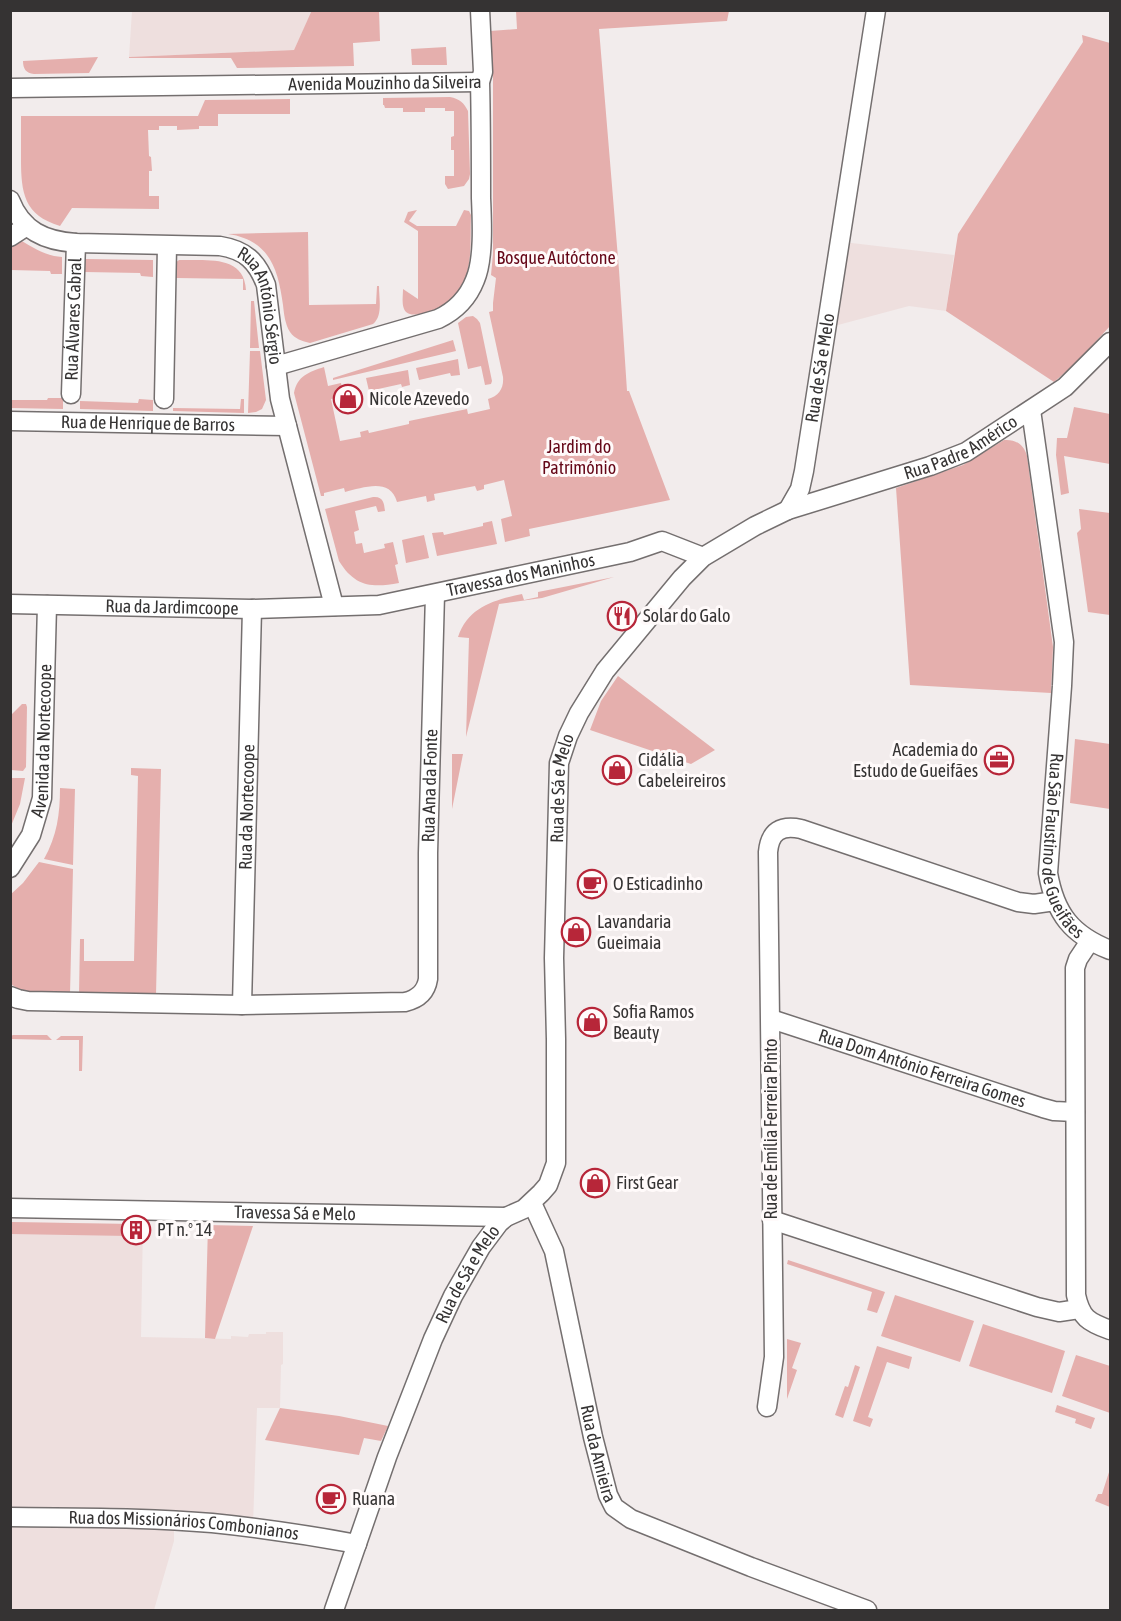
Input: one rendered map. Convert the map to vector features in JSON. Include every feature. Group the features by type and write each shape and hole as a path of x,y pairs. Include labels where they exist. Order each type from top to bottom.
{"street":[{"path":"480,10 483,72 480,82"},
{"name":"Rua de Sá e Melo","path":"334,1611 387,1457 438,1329 457,1288 499,1223 532,1203 548,1185 556,1163 557,1062 554,958 561,753 579,712 605,671 682,578 703,557 755,526 788,510 800,489 876,10"},
{"name":"Avenida Mouzinho da Silveira","path":"10,88 480,82 482,213 480,258 477,276 466,297 457,307 438,319 276,366"},
{"path":"10,237 16,214"},
{"name":"Rua António Sérgio","path":"16,214 43,237 60,242 220,246 241,252 256,265 266,285 280,399 334,606"},
{"name":"Rua Álvares Cabral","path":"71,394 76,243"},
{"path":"164,399 167,246"},
{"name":"Rua Padre Américo","path":"788,510 930,466 966,452 1065,387 1110,342"},
{"name":"Rua São Faustino de Gueifães","path":"1031,410 1064,642 1048,864 1055,901 1067,921 1090,941 1075,968 1076,1294 1079,1309"},
{"name":"Rua de Henrique de Barros","path":"10,421 287,426"},
{"name":"Travessa dos Maninhos","path":"334,606 379,605 435,594 630,552 662,541 703,557"},
{"name":"Rua Ana da Fonte","path":"242,1005 405,1002 419,996 425,989 428,979 428,853 435,594"},
{"name":"Rua da Jardimcoope","path":"10,604 252,609 334,606"},
{"name":"Avenida da Nortecoope","path":"10,868 31,835 42,798 48,604"},
{"name":"Rua da Nortecoope","path":"242,1005 252,609"},
{"name":"Rua de Emília Ferreira Pinto","path":"766,1407 774,1357 768,852 775,833 781,828 790,827 1018,902 1034,904 1055,901"},
{"path":"1090,941 1110,950"},
{"path":"10,996 28,1001 242,1005"},
{"name":"Rua Dom António Ferreira Gomes","path":"771,1019 1042,1108 1075,1112"},
{"name":"Rua da Amieira","path":"532,1203 554,1251 593,1437 608,1495 614,1507 632,1519 867,1611"},
{"name":"Travessa Sá e Melo","path":"10,1208 506,1217"},
{"path":"772,1220 1051,1311 1079,1309 1088,1320 1110,1330"},
{"name":"Rua dos Missionários Combonianos","path":"10,1517 105,1518 210,1523 296,1533 357,1544"}],"shaded area":[{"path":"132,11 312,11 294,50 129,57"},
{"path":"843,242 954,255 946,311 909,306 838,325 830,324"},
{"path":"11,1222 143,1224 141,1337 231,1339 231,1336 248,1337 249,1334 283,1332 280,1408 257,1408 253,1525 11,1515"},
{"path":"11,1519 174,1522 174,1541 154,1610 11,1610"}],"green space":[{"path":"312,10 379,11 380,41 353,43 354,66 237,68 231,58 129,58 294,50"},
{"path":"516,11 729,11 727,21 599,29 627,391 629,391 670,500 529,529 530,536 505,542 501,519 512,516 504,480 484,485 484,489 477,491 475,486 434,494 435,500 427,502 426,496 397,502 388,489 375,486 345,492 344,488 324,493 324,496 321,496 294,393 301,379 324,367 328,386 341,383 344,396 331,399 340,441 361,437 360,432 368,430 369,433 409,424 409,421 467,409 468,414 490,409 488,399 498,394 502,388 503,377 489,312 493,311 496,278 491,275 493,72 490,31 517,29"},
{"path":"1082,35 1110,43 1110,326 1077,362 1054,382 946,311 958,234 1083,42"},
{"path":"446,47 447,65 412,65 411,49"},
{"path":"98,57 89,73 34,74 27,72 23,64 23,61"},
{"path":"450,97 461,102 468,111 470,174 464,186 448,189 445,176 454,176 454,150 451,150 451,137 454,136 454,111 445,111 445,108 425,108 425,112 403,112 403,108 385,108 383,98"},
{"path":"290,99 290,114 218,114 218,126 199,126 199,129 177,130 177,126 159,126 159,130 148,130 152,171 149,171 149,196 159,196 159,209 72,208 60,226 39,216 27,201 21,171 21,116 198,116 205,100"},
{"path":"417,210 409,221 417,226 456,226 464,210 469,211 471,241 466,275 459,289 450,300 438,308 414,315 404,310 403,289 418,299 418,231 404,222 408,212"},
{"path":"308,232 309,305 376,304 377,286 379,286 379,312 373,324 310,343 296,338 287,326 278,279 269,258 253,242 228,234"},
{"path":"20,240 35,249 62,257 62,274 51,274 50,271 11,270 11,246"},
{"path":"86,259 153,260 153,277 141,276 140,273 85,272 85,278 81,278"},
{"path":"179,260 211,260 231,265 244,278 246,290 243,290 243,279 176,278 175,286 172,286 175,263"},
{"path":"251,301 254,301 259,348 250,348"},
{"path":"473,316 480,323 491,384 485,385 481,366 468,369 458,323 466,317"},
{"path":"453,340 456,351 333,380 333,378"},
{"path":"250,351 260,351 266,400 262,409 248,413"},
{"path":"458,359 460,375 451,376 450,373 419,380 416,368"},
{"path":"408,370 410,385 402,387 401,384 369,391 366,378"},
{"path":"48,398 63,398 63,409 11,408 11,400 47,400"},
{"path":"139,399 153,400 153,411 80,409 80,401 138,403"},
{"path":"241,399 244,399 244,413 173,411 173,408 240,409"},
{"path":"1074,407 1110,414 1110,464 1064,456 1069,493 1061,495 1056,455 1057,438 1067,438"},
{"path":"1004,440 1019,443 1027,456 1053,647 1051,693 910,685 896,488 963,465"},
{"path":"373,497 381,499 385,511 378,512 376,506 355,511 359,530 354,532 356,544 362,543 364,553 385,548 384,544 393,542 399,583 365,584 351,576 339,561 325,509"},
{"path":"1079,509 1110,513 1110,615 1088,612 1077,533 1081,529"},
{"path":"492,521 497,544 437,556 432,533 443,532 444,535 483,526 483,523"},
{"path":"424,535 429,558 406,563 402,540"},
{"path":"614,577 542,598 499,604 466,737 469,638 458,637 468,618 483,606 502,599 522,594 524,600 538,597 538,592"},
{"path":"618,676 715,750 691,764 590,730 601,701"},
{"path":"22,704 26,704 27,707 26,767 23,771 11,770 11,715"},
{"path":"1075,739 1110,744 1110,809 1070,803"},
{"path":"452,754 463,754 452,809"},
{"path":"131,768 161,769 156,995 79,994 80,939 84,939 84,961 134,961 138,776 131,775"},
{"path":"11,778 25,778 20,804 11,826"},
{"path":"60,788 75,789 73,865 44,859 57,825"},
{"path":"39,862 73,869 70,994 28,993 11,984 10,895 23,883"},
{"path":"13,1035 47,1035 52,1040 11,1039"},
{"path":"61,1036 83,1036 82,1071 79,1071 79,1040 56,1040"},
{"path":"11,1222 129,1224 129,1236 11,1234"},
{"path":"208,1225 253,1226 215,1339 205,1338"},
{"path":"788,1260 885,1292 877,1313 867,1310 872,1292 787,1264"},
{"path":"895,1295 974,1321 960,1362 881,1336"},
{"path":"983,1324 1065,1351 1052,1393 969,1366"},
{"path":"787,1339 801,1343 792,1368 797,1370 787,1399"},
{"path":"877,1346 912,1357 909,1369 887,1362 868,1417 873,1419 870,1427 853,1421"},
{"path":"1076,1355 1110,1366 1110,1413 1062,1396"},
{"path":"855,1365 860,1367 843,1418 835,1415"},
{"path":"1057,1405 1095,1418 1091,1429 1075,1423 1076,1419 1055,1412"},
{"path":"280,1408 339,1416 388,1426 381,1441 364,1438 359,1455 265,1440"},
{"path":"1110,1469 1110,1507 1095,1501 1098,1494 1102,1494"}],"place":[{"name":"Nicole Azevedo","path":"348,399"},
{"name":"Solar do Galo","path":"622,616"},
{"name":"Academia do Estudo de Gueifães","path":"999,760"},
{"name":"Cidália Cabeleireiros","path":"617,770"},
{"name":"O Esticadinho","path":"592,884"},
{"name":"Lavandaria Gueimaia","path":"576,932"},
{"name":"Sofia Ramos Beauty","path":"592,1022"},
{"name":"First Gear","path":"595,1183"},
{"name":"PT n.º 14","path":"136,1230"},
{"name":"Ruana","path":"331,1499"}],"park label":[{"name":"Bosque Autóctone","path":"556,258"},
{"name":"Jardim do Património","path":"579,457"}]}
